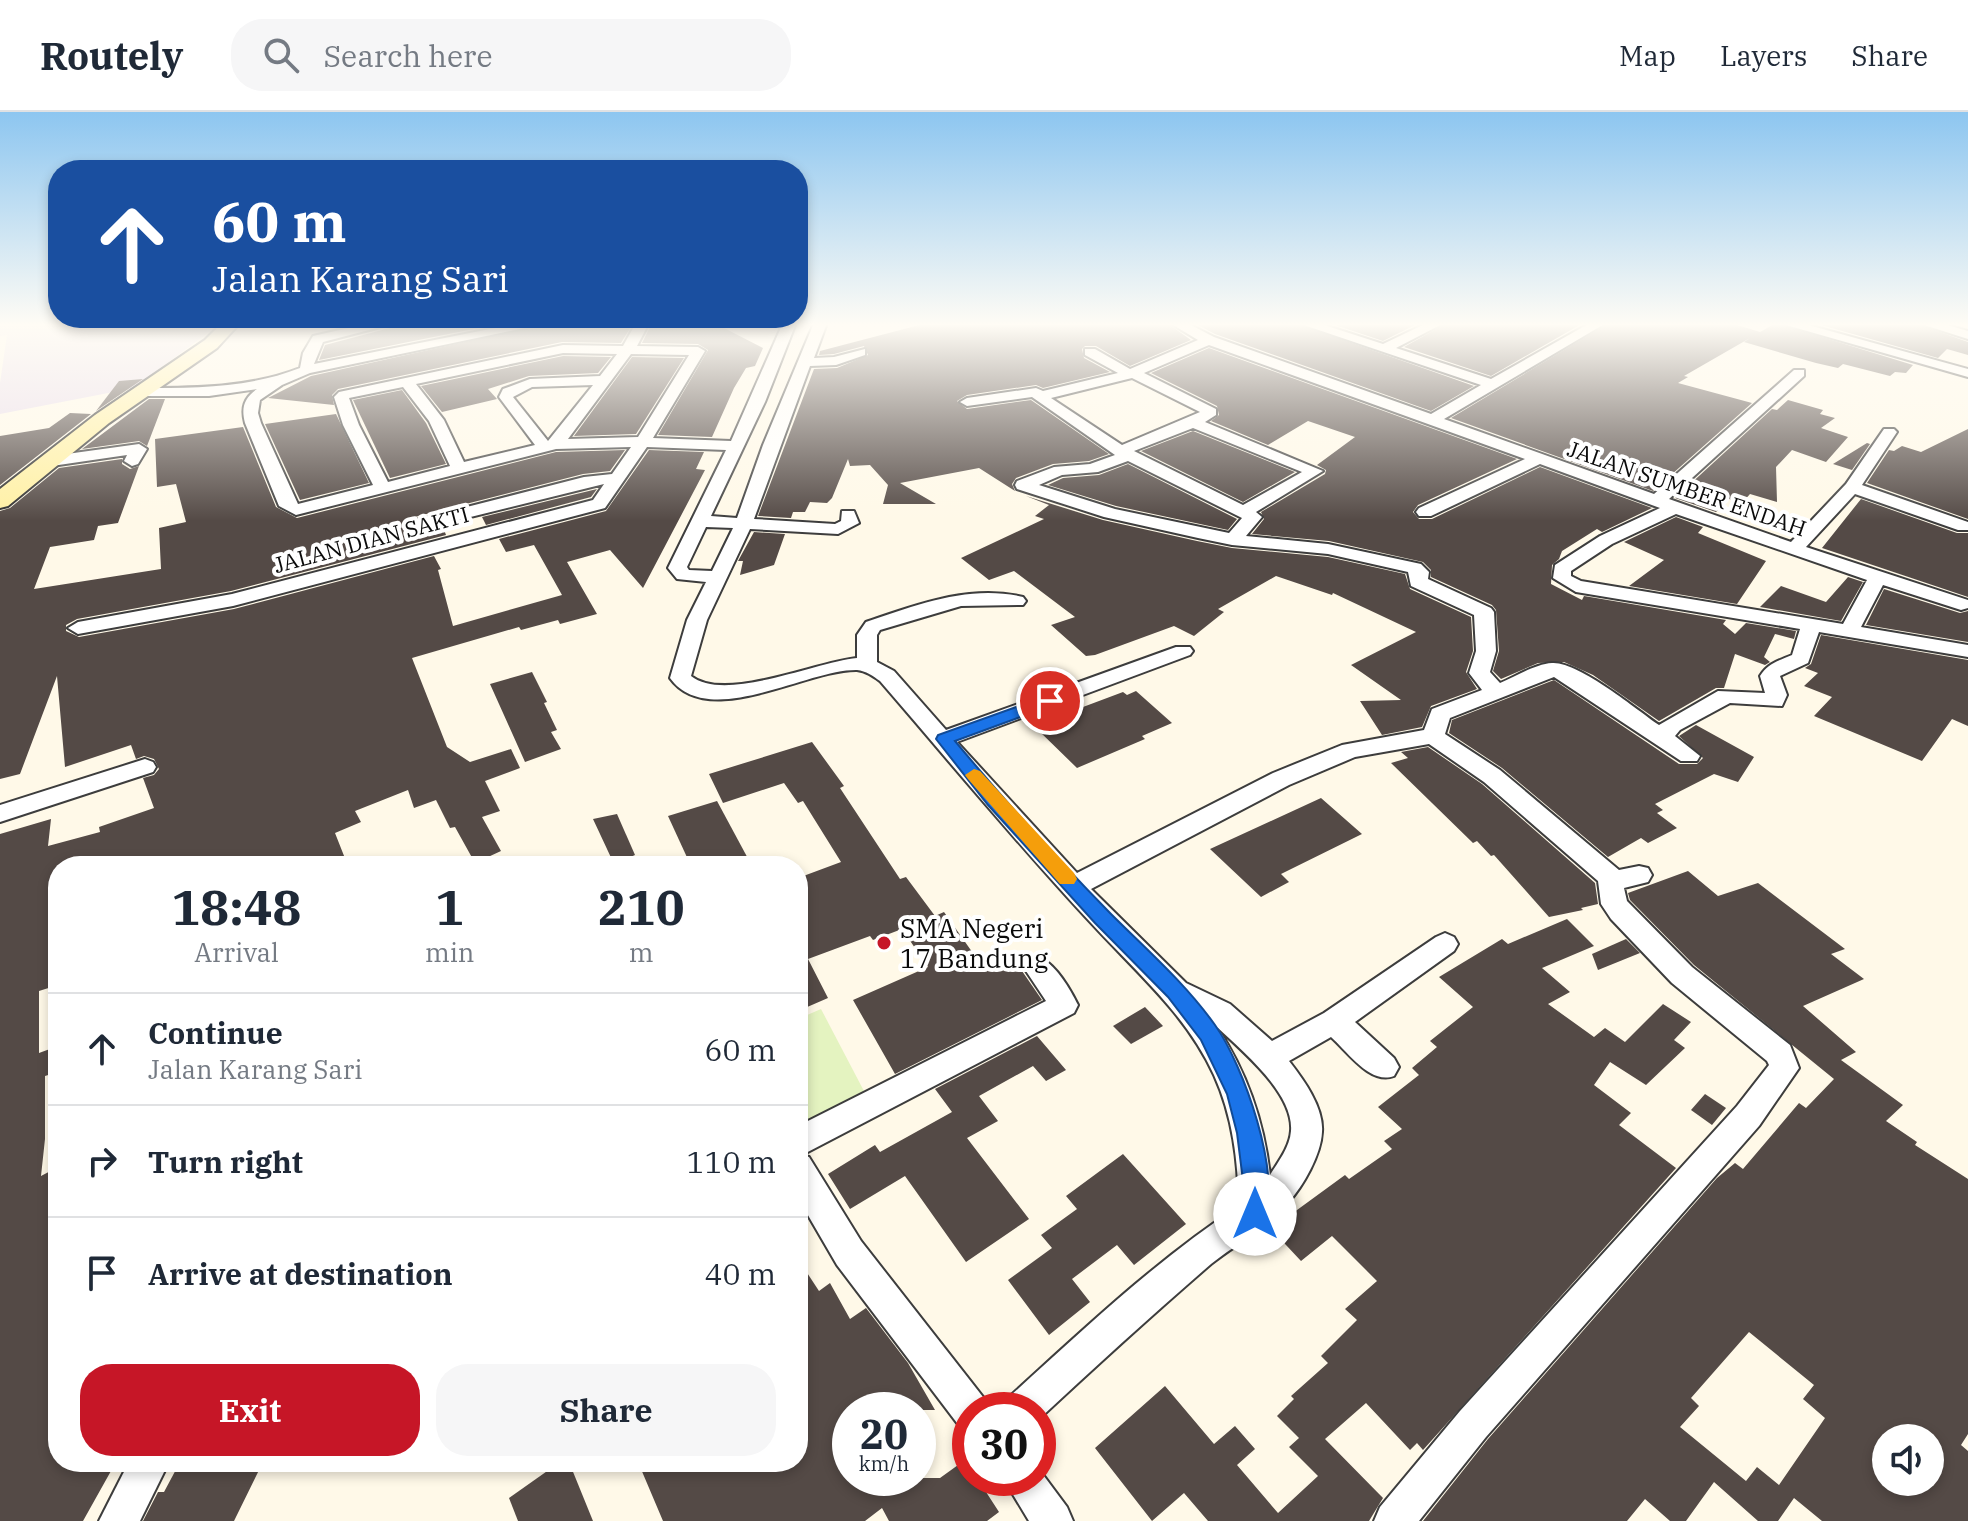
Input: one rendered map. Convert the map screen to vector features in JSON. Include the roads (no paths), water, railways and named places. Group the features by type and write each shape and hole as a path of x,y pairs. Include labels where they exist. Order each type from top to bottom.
{"main road":[{"path":"0,501 45,462 146,389"}],"street":[{"path":"209,392 231,389"},
{"path":"141,392 209,392 253,398 267,389"},
{"path":"375,389 341,397 384,490"},
{"path":"412,389 436,420 460,470"},
{"path":"516,389 508,392 506,397 550,445"},
{"path":"550,445 597,389"},
{"name":"JALAN DIAN SAKTI","path":"78,628 233,600 591,506 603,501 676,389"},
{"path":"719,577 684,575 677,570 763,389"},
{"path":"795,389 743,526 697,620 680,678 684,685 709,691 743,690 805,677 835,667 867,665 887,676 995,800 1176,991 1209,1034 1238,1093 1253,1158 1255,1214"},
{"path":"967,402 1043,389"},
{"path":"1162,389 1211,412 1092,469 1060,470 1023,485 1110,513 1232,540 1328,549 1418,570 1418,582 1484,612 1486,646 1479,673 1497,693"},
{"name":"JALAN SUMBER ENDAH","path":"1347,389 1538,459 1961,604"},
{"path":"1433,419 1487,389"},
{"path":"1783,389 1667,504 1583,553 1562,569 1562,578 1576,586 1968,651"},
{"path":"1036,390 1124,453 1254,518 1232,540"},
{"path":"253,398 250,413 253,423 291,509 302,510 384,490 550,445 643,442 735,446"},
{"path":"1193,423 1315,471 1243,512"},
{"path":"1795,548 1852,487 1889,432"},
{"path":"45,462 139,449 132,461"},
{"path":"1425,512 1538,459"},
{"path":"414,526 584,482 616,478"},
{"path":"1852,487 1964,526"},
{"path":"699,521 743,526 838,529 850,523 848,515"},
{"path":"1848,633 1878,577"},
{"path":"867,665 867,635 873,626 956,600 991,597 1016,601"},
{"path":"1661,737 1672,725 1694,716 1726,696 1774,701 1776,695 1770,676 1775,669 1801,659 1811,626"},
{"path":"944,739 1183,651"},
{"path":"1433,736 1440,714 1554,669 1689,756"},
{"path":"1074,886 1281,779 1350,750 1433,736 1492,776 1585,855 1625,879 1614,904 1628,921 1682,975 1780,1054 1784,1068 1748,1116 1473,1424 1394,1521"},
{"path":"0,814 145,767"},
{"path":"1269,1057 1334,1021 1445,944"},
{"path":"808,1137 1064,1005 1038,968"},
{"path":"1042,1392 1207,1246 1255,1214 1278,1191 1299,1157 1307,1132 1305,1114 1269,1057 1220,1012 1176,991"},
{"path":"1334,1021 1384,1067"},
{"path":"808,1185 849,1253 956,1392"},
{"path":"119,1521 145,1472"},
{"path":"1035,1496 1053,1521"}],"place":[{"name":"SMA Negeri 17 Bandung","path":"884,943"}]}
